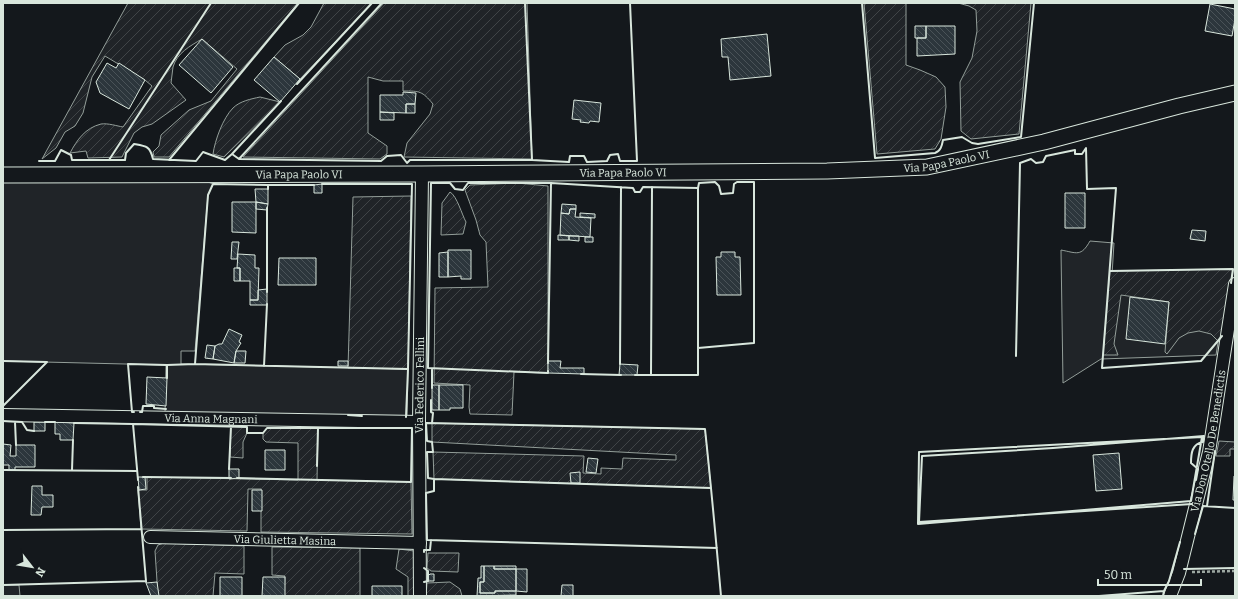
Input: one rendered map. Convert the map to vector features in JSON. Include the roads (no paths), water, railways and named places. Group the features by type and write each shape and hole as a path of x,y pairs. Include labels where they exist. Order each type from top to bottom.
{"street":[{"name":"Via Papa Paolo VI","path":"3,175 834,171 927,167 1044,142 1179,106 1235,93"},
{"name":"Via Federico Fellini","path":"420,596 419,422 422,174"},
{"name":"Via Don Otello De Benedictis","path":"1170,596 1179,573 1209,452 1235,284"},
{"name":"Via Anna Magnani","path":"3,415 419,422"},
{"name":"Via Giulietta Masina","path":"150,537 420,543"}]}
